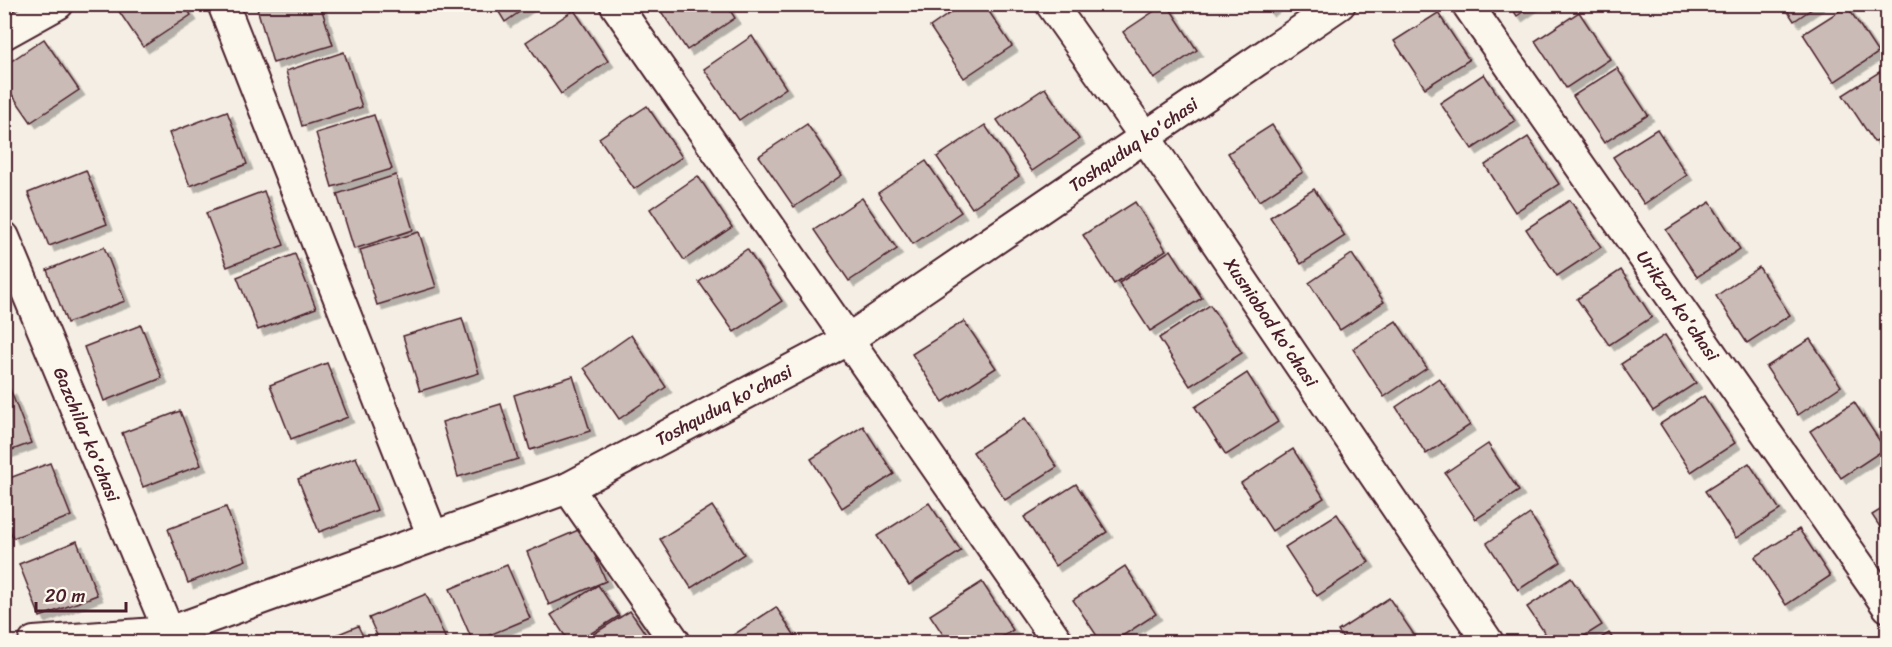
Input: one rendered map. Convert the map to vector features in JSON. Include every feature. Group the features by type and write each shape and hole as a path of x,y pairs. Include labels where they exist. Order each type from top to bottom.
{"street":[{"path":"4,34 58,4"},
{"path":"223,4 433,537"},
{"path":"615,4 1058,642"},
{"name":"Xusniobod ko'chasi","path":"1051,4 1145,137 1488,642"},
{"name":"Toshquduq ko'chasi","path":"34,642 169,632 568,488 848,340 1340,4"},
{"name":"Urikzor ko'chasi","path":"1467,4 1887,607"},
{"name":"Gazchilar ko'chasi","path":"4,237 169,632"},
{"path":"568,488 675,642"}],"building":[{"path":"114,4 184,4 191,15 143,47"},
{"path":"269,4 320,4 333,45 273,63 257,8"},
{"path":"494,4 531,4 505,22"},
{"path":"656,4 726,4 735,18 687,50"},
{"path":"963,4 984,4 1012,46 964,78 930,27"},
{"path":"1165,4 1197,50 1154,79 1123,32"},
{"path":"1263,4 1278,4 1268,11"},
{"path":"1509,4 1534,4 1517,16"},
{"path":"1783,4 1819,4 1794,21"},
{"path":"1847,6 1878,53 1834,82 1803,34"},
{"path":"574,10 608,61 561,94 526,42"},
{"path":"1579,12 1610,59 1566,88 1535,41"},
{"path":"1438,13 1469,60 1425,88 1394,41"},
{"path":"752,36 786,88 739,120 704,69"},
{"path":"44,39 79,90 31,122 4,83 4,66"},
{"path":"344,52 362,107 302,126 286,71"},
{"path":"1887,67 1888,134 1874,142 1843,95"},
{"path":"1617,68 1648,115 1604,143 1573,96"},
{"path":"1484,74 1515,121 1472,149 1440,103"},
{"path":"1045,88 1079,139 1032,171 997,120"},
{"path":"647,106 682,157 634,189 599,138"},
{"path":"227,111 247,164 190,186 169,133"},
{"path":"374,115 392,169 332,187 316,133"},
{"path":"807,124 842,175 794,207 759,156"},
{"path":"985,125 1019,176 972,208 937,157"},
{"path":"1272,125 1303,172 1259,201 1228,153"},
{"path":"1657,129 1687,175 1644,204 1613,157"},
{"path":"1528,137 1559,184 1515,212 1485,165"},
{"path":"926,161 961,212 913,244 878,193"},
{"path":"86,170 107,224 49,246 28,193"},
{"path":"396,175 413,230 354,249 337,194"},
{"path":"698,176 732,227 684,260 650,209"},
{"path":"1314,189 1345,236 1301,264 1270,217"},
{"path":"264,191 284,245 227,267 206,213"},
{"path":"862,198 897,249 849,281 814,230"},
{"path":"1570,200 1601,247 1557,276 1526,229"},
{"path":"1135,202 1166,250 1114,284 1083,235"},
{"path":"1710,202 1740,249 1697,277 1666,230"},
{"path":"419,232 436,287 377,305 360,250"},
{"path":"104,247 125,301 67,323 47,270"},
{"path":"747,249 782,301 734,332 699,282"},
{"path":"1171,250 1202,298 1150,331 1119,283"},
{"path":"295,254 316,308 258,330 237,277"},
{"path":"1352,254 1384,302 1340,330 1309,283"},
{"path":"1759,267 1790,315 1747,343 1716,296"},
{"path":"1621,270 1652,317 1609,345 1577,299"},
{"path":"1210,305 1242,353 1190,386 1159,338"},
{"path":"462,318 479,373 420,391 403,336"},
{"path":"964,321 996,368 943,402 912,354"},
{"path":"1396,321 1427,368 1384,397 1353,349"},
{"path":"141,325 162,378 104,401 84,347"},
{"path":"631,335 666,387 619,419 584,368"},
{"path":"1665,335 1696,383 1653,411 1621,364"},
{"path":"1810,339 1841,386 1798,415 1766,367"},
{"path":"327,363 348,417 291,439 270,385"},
{"path":"1247,373 1278,422 1226,455 1195,407"},
{"path":"573,376 590,431 530,450 514,395"},
{"path":"1439,378 1470,425 1426,454 1396,407"},
{"path":"10,389 31,443 4,453 4,392"},
{"path":"1704,396 1735,443 1691,472 1660,424"},
{"path":"1854,402 1885,449 1841,478 1810,431"},
{"path":"501,404 518,459 458,477 442,422"},
{"path":"180,411 201,465 143,487 122,433"},
{"path":"1025,418 1057,467 1005,500 973,452"},
{"path":"863,426 894,474 842,508 811,459"},
{"path":"1488,444 1519,491 1476,519 1445,473"},
{"path":"1293,449 1324,498 1272,531 1241,483"},
{"path":"356,457 377,510 319,532 298,479"},
{"path":"50,463 71,516 13,538 4,516 4,480"},
{"path":"1749,463 1780,510 1736,538 1705,491"},
{"path":"1076,484 1107,532 1055,566 1024,517"},
{"path":"929,503 961,551 909,585 877,536"},
{"path":"1888,505 1888,539 1872,515"},
{"path":"712,506 744,554 691,588 660,539"},
{"path":"226,507 246,560 188,583 168,529"},
{"path":"1337,514 1369,562 1317,596 1285,547"},
{"path":"1530,514 1561,562 1518,590 1487,543"},
{"path":"583,528 606,581 549,605 527,552"},
{"path":"1799,529 1830,576 1786,605 1755,557"},
{"path":"77,541 97,595 40,617 19,564"},
{"path":"507,565 530,618 473,642 450,589"},
{"path":"1125,566 1156,614 1113,642 1101,642 1073,600"},
{"path":"1571,578 1602,625 1575,642 1551,642 1527,607"},
{"path":"982,582 1013,630 994,642 948,642 930,615"},
{"path":"598,585 619,616 577,642 569,642 551,615"},
{"path":"426,594 447,642 380,642 369,618"},
{"path":"1389,598 1419,642 1345,642 1338,631"},
{"path":"776,607 799,642 724,641"},
{"path":"630,611 651,642 581,642"},
{"path":"358,626 366,642 319,642"},
{"path":"1609,633 1615,642 1594,642"}]}
